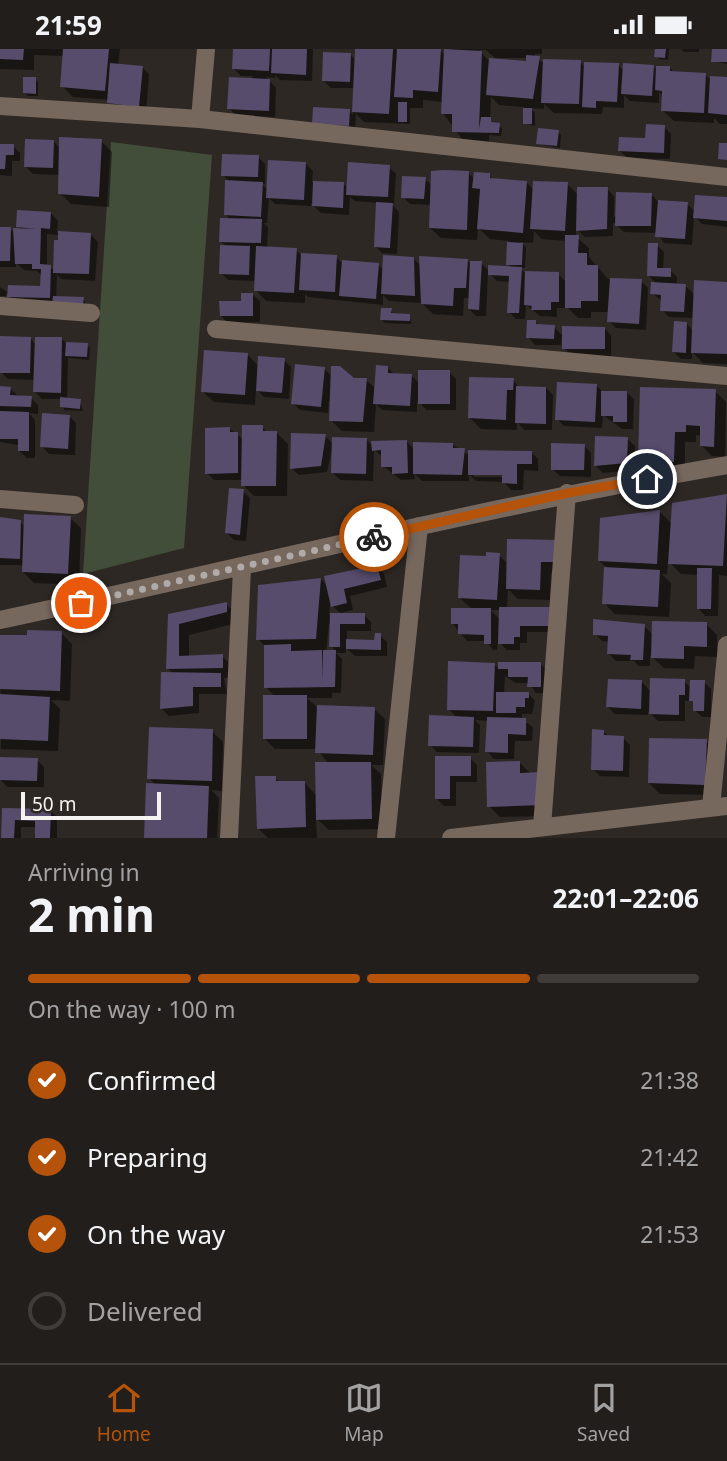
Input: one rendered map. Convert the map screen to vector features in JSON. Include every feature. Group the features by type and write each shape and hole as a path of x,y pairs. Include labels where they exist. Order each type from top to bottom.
{"street":[{"path":"200,119 206,49"},
{"path":"0,106 200,119 727,177"},
{"path":"0,306 91,313"},
{"path":"216,328 727,376"},
{"path":"0,620 242,569 568,493 727,465"},
{"path":"542,827 568,493"},
{"path":"0,499 75,505"},
{"path":"386,838 419,526"},
{"path":"229,838 242,569"},
{"path":"451,838 719,806 727,645"}],"green space":[{"path":"111,142 212,155 184,548 83,574"}],"building":[{"path":"0,49 24,49 23,60 0,59"},
{"path":"63,49 109,49 105,91 60,87"},
{"path":"233,49 270,49 269,71 232,69"},
{"path":"272,49 307,49 306,75 271,73"},
{"path":"355,49 393,49 389,114 352,112"},
{"path":"397,49 441,49 438,92 413,90 413,98 394,97"},
{"path":"444,49 482,51 479,129 481,117 491,117 491,122 500,123 499,133 452,132 452,114 441,114"},
{"path":"655,49 666,49 665,58 654,57"},
{"path":"712,49 727,49 727,62 711,62"},
{"path":"323,52 351,53 350,82 322,81"},
{"path":"526,55 540,56 533,99 486,95 489,58 526,61"},
{"path":"543,59 581,60 579,104 541,103"},
{"path":"584,62 619,63 617,102 596,101 596,108 582,107"},
{"path":"110,63 143,66 139,107 107,103"},
{"path":"623,63 654,65 652,96 621,94"},
{"path":"656,66 670,66 670,71 706,73 704,113 661,111 662,91 655,90"},
{"path":"710,76 727,77 727,115 708,113"},
{"path":"23,77 36,77 36,94 23,93"},
{"path":"229,77 270,79 269,111 227,109"},
{"path":"398,102 407,102 407,122 398,122"},
{"path":"313,107 350,109 349,126 312,124"},
{"path":"523,108 532,108 532,124 523,124"},
{"path":"646,124 665,125 664,153 618,151 619,137 645,138"},
{"path":"538,128 559,130 557,146 536,144"},
{"path":"59,137 102,139 99,197 58,194"},
{"path":"25,139 54,140 53,168 24,167"},
{"path":"719,143 727,143 727,160 718,159"},
{"path":"0,144 14,144 14,155 6,155 5,169 0,169"},
{"path":"222,154 259,155 258,177 221,176"},
{"path":"268,160 306,162 304,200 266,198"},
{"path":"348,162 390,165 388,197 346,195"},
{"path":"431,171 469,171 467,230 429,228"},
{"path":"474,172 490,173 490,178 527,181 523,233 477,229 480,189 472,188"},
{"path":"402,176 426,177 424,199 401,198"},
{"path":"225,180 263,182 261,217 224,215"},
{"path":"313,181 344,182 343,208 312,206"},
{"path":"533,181 568,182 565,231 530,229"},
{"path":"577,187 608,187 607,229 576,231"},
{"path":"616,192 652,193 651,226 615,226"},
{"path":"695,195 727,197 727,221 693,218"},
{"path":"658,200 688,202 685,239 655,237"},
{"path":"376,202 393,203 390,248 374,247"},
{"path":"17,210 51,212 50,229 41,228 40,264 51,265 50,298 7,297 8,285 40,286 41,269 32,269 32,264 15,264 13,228 36,229 16,227"},
{"path":"220,218 262,219 261,243 219,242"},
{"path":"0,227 11,227 10,261 0,261"},
{"path":"58,231 91,233 89,274 53,273 54,240 58,240"},
{"path":"565,235 579,235 578,253 587,253 587,265 598,265 598,301 581,301 581,308 565,308"},
{"path":"507,242 523,243 522,265 506,265"},
{"path":"648,243 658,243 657,268 671,268 671,277 647,276"},
{"path":"220,245 250,246 249,275 219,274"},
{"path":"256,246 297,248 294,293 254,291"},
{"path":"301,253 337,255 335,292 299,290"},
{"path":"383,255 414,257 415,296 381,294"},
{"path":"419,256 468,259 466,288 454,288 453,306 421,304"},
{"path":"342,260 379,263 376,299 339,296"},
{"path":"470,261 482,261 479,310 468,309"},
{"path":"488,265 522,267 519,313 507,313 509,276 488,275"},
{"path":"525,271 559,272 559,302 551,302 551,310 531,310 532,306 524,305"},
{"path":"610,278 642,279 639,324 607,322"},
{"path":"694,280 727,282 727,354 691,353"},
{"path":"651,282 686,284 684,312 660,311 661,295 650,294"},
{"path":"241,293 253,293 253,316 220,316 219,301 241,301"},
{"path":"53,296 84,297 83,305 52,305"},
{"path":"381,308 392,308 391,313 410,314 410,321 380,320"},
{"path":"527,320 536,320 536,324 555,325 554,339 526,338"},
{"path":"674,321 687,322 686,353 672,352"},
{"path":"562,326 605,327 605,349 562,349"},
{"path":"0,336 31,337 30,373 0,373"},
{"path":"35,337 62,337 61,393 33,392"},
{"path":"66,342 88,343 87,357 65,356"},
{"path":"204,350 248,353 245,395 201,392"},
{"path":"258,356 285,358 282,393 256,391"},
{"path":"295,364 325,367 321,407 291,404"},
{"path":"376,365 388,366 388,373 412,374 410,406 373,404"},
{"path":"331,366 340,366 354,378 367,378 363,422 329,421"},
{"path":"418,370 450,370 450,404 418,404"},
{"path":"469,377 514,378 513,390 507,390 506,420 468,418"},
{"path":"557,382 597,384 595,422 555,420"},
{"path":"0,386 11,387 10,395 32,396 31,407 0,406"},
{"path":"516,386 546,387 546,424 515,423"},
{"path":"640,387 716,389 714,447 700,446 700,426 686,425 686,432 675,432 674,462 638,461"},
{"path":"601,391 627,391 627,422 613,422 613,416 601,416"},
{"path":"60,397 81,399 80,409 60,407"},
{"path":"0,411 29,412 29,451 18,451 18,439 0,439"},
{"path":"42,413 70,415 68,449 40,447"},
{"path":"242,425 263,425 263,431 277,431 276,486 241,486"},
{"path":"230,427 230,432 238,432 238,473 205,474 205,428"},
{"path":"291,433 326,434 321,466 290,469"},
{"path":"595,436 628,437 627,463 594,466"},
{"path":"332,437 367,438 366,474 331,473"},
{"path":"407,440 408,473 392,474 392,467 381,467 381,450 372,451 371,441"},
{"path":"413,442 453,443 453,448 465,448 462,475 413,474"},
{"path":"551,443 585,444 584,470 551,470"},
{"path":"468,450 532,451 532,464 517,464 517,484 502,483 502,475 468,475"},
{"path":"229,488 244,489 240,535 225,533"},
{"path":"727,494 723,566 668,564 672,503"},
{"path":"660,510 657,564 598,561 600,518"},
{"path":"24,514 71,516 68,574 22,572"},
{"path":"0,517 21,520 20,559 0,558"},
{"path":"507,539 559,540 558,562 541,562 540,590 506,589"},
{"path":"486,552 500,553 497,600 458,598 460,555 486,556"},
{"path":"377,565 381,580 344,589 347,603 331,607 324,576"},
{"path":"604,567 660,570 658,607 602,604"},
{"path":"697,568 712,568 711,609 697,609"},
{"path":"321,578 316,639 256,640 258,585"},
{"path":"227,602 227,612 179,624 179,656 223,654 223,668 166,669 168,614"},
{"path":"499,607 554,607 554,626 520,626 520,637 514,637 514,644 498,644"},
{"path":"451,608 491,608 491,644 484,644 484,635 458,634 458,624 451,624"},
{"path":"330,613 365,613 365,624 340,624 340,647 329,647"},
{"path":"593,619 645,624 643,660 630,660 631,655 607,654 608,636 593,635"},
{"path":"652,621 707,622 707,647 684,646 684,659 651,658"},
{"path":"27,630 62,631 60,691 0,689 0,635 27,635"},
{"path":"375,633 381,633 381,650 346,649 346,639 374,640"},
{"path":"291,644 291,651 322,650 322,681 323,650 336,650 335,687 264,688 264,645"},
{"path":"448,661 495,663 493,711 447,710"},
{"path":"498,662 541,662 541,687 527,687 528,677 508,677 508,669 498,669"},
{"path":"161,672 221,673 221,687 193,687 193,706 160,709"},
{"path":"650,678 685,679 685,695 679,695 679,715 649,714"},
{"path":"608,679 642,680 641,709 606,707"},
{"path":"690,680 705,680 704,711 693,711 693,701 689,701"},
{"path":"496,692 529,692 529,698 525,698 525,707 516,707 516,713 496,713"},
{"path":"0,694 50,697 48,741 0,739"},
{"path":"263,695 307,695 307,739 263,739"},
{"path":"317,705 375,707 373,755 315,753"},
{"path":"429,715 474,717 473,747 428,746"},
{"path":"487,717 526,718 526,735 508,734 508,753 485,752"},
{"path":"149,727 213,729 212,781 147,779"},
{"path":"592,729 604,730 604,735 624,736 623,771 591,770"},
{"path":"649,738 707,739 705,785 648,783"},
{"path":"435,756 471,756 471,776 450,776 450,799 435,799"},
{"path":"0,757 38,758 37,781 0,780"},
{"path":"520,761 520,773 541,772 542,805 487,807 486,762"},
{"path":"315,762 371,762 372,819 316,820"},
{"path":"255,776 276,776 276,781 305,781 306,827 257,829"},
{"path":"146,783 209,786 207,838 144,838"},
{"path":"2,808 51,809 50,838 35,838 35,821 15,820 14,838 1,838"}],"way so far":[{"path":"81,603 242,569 374,537"}],"route":[{"path":"374,537 568,493 647,479"}]}
